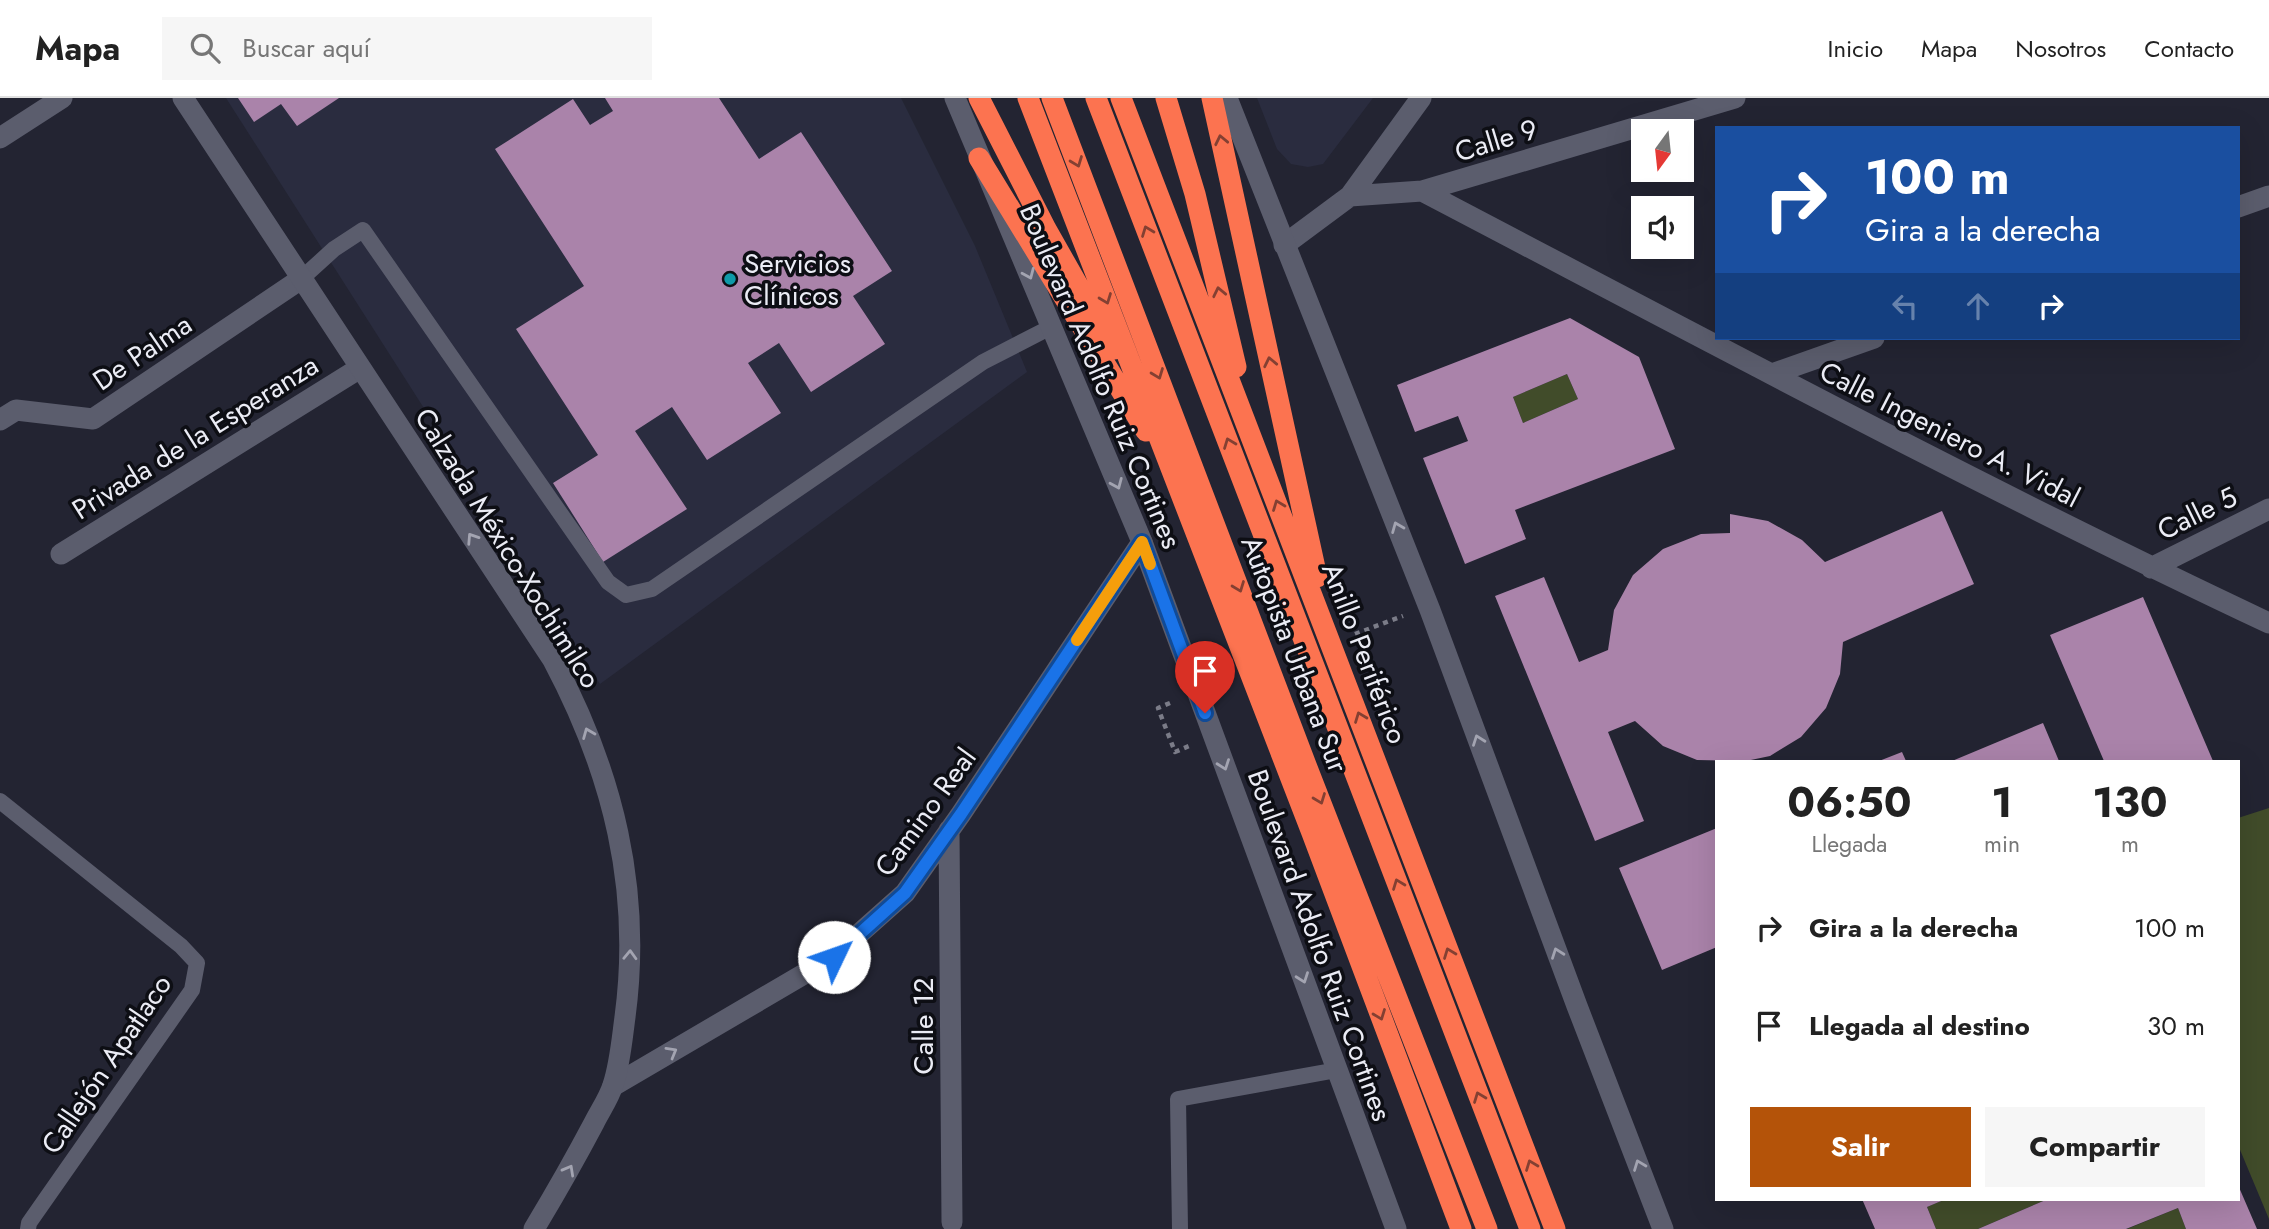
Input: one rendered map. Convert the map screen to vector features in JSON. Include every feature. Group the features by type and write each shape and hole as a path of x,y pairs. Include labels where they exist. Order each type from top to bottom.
{"highway":[{"path":"979,98 1046,229 1218,530"},
{"path":"1028,98 1461,1229"},
{"name":"Autopista Urbana Sur","path":"1052,98 1301,752 1487,1229"},
{"name":"Autopista Urbana Sur","path":"1096,98 1530,1229"},
{"name":"Anillo Periférico","path":"1121,98 1555,1229"},
{"path":"1166,98 1195,194 1229,335 1250,443 1261,528"},
{"path":"1212,98 1331,644"},
{"path":"979,158 1174,477"}],"street":[{"path":"0,138 62,98"},
{"name":"Calzada México-Xochimilco","path":"183,98 552,660 576,705 611,799 622,848 628,895 629,991 622,1039 613,1086 567,1175 534,1229"},
{"name":"Boulevard Adolfo Ruiz Cortines","path":"956,98 1142,542 1396,1229"},
{"path":"1227,98 1430,610 1663,1229"},
{"path":"1284,245 1350,196 1422,98"},
{"name":"Calle 9","path":"1350,196 1422,191 1735,98"},
{"name":"Calle Ingeniero A. Vidal","path":"1422,191 2151,568 2269,624"},
{"path":"2240,206 2269,196"},
{"name":"De Palma","path":"0,420 16,411 93,419 301,278"},
{"path":"1772,374 1868,340"},
{"name":"Privada de la Esperanza","path":"61,554 360,368"},
{"name":"Calle 5","path":"2151,568 2269,509"},
{"name":"Camino Real","path":"613,1086 834,957 905,893 1142,542"},
{"name":"Calle 12","path":"949,830 952,1223"}],"lane":[{"path":"301,278 334,249 363,230 608,582 626,595 652,589 983,362 1051,327"},
{"name":"Callejón Apatlaco","path":"0,801 181,946 197,963 192,989 29,1223 28,1229"},
{"path":"1180,1229 1178,1099 1337,1070"}],"path":[{"path":"1158,708 1175,752"}],"shaded area":[{"path":"226,98 901,98 975,246 1027,372 600,684"},
{"path":"1257,98 1373,98 1323,164 1308,167 1291,164 1277,149"}],"green space":[{"path":"1567,374 1578,399 1523,423 1513,397"},
{"path":"2269,808 2269,1219 2240,1150 2240,817"},
{"path":"1941,1201 2043,1201 1978,1229 1936,1229 1927,1207"},
{"path":"2178,1208 2186,1229 2127,1229"}],"building":[{"path":"238,98 339,98 297,126 281,104 254,122"},
{"name":"Servicios Clínicos","path":"605,98 719,98 759,159 801,132 892,271 853,296 885,344 811,392 779,343 748,363 781,413 707,460 672,407 635,431 687,509 603,562 553,483 598,455 516,329 584,286 495,149 573,99 590,125 613,111"},
{"path":"1570,318 1639,357 1675,449 1515,510 1526,539 1465,564 1423,458 1468,441 1458,416 1415,432 1397,385","holes":["1567,374 1578,399 1523,423 1513,397"]},
{"path":"1942,511 1974,584 1843,642 1840,674 1826,708 1801,737 1770,756 1751,760 1697,760 1663,746 1635,721 1608,732 1644,821 1595,841 1495,596 1544,577 1579,662 1608,650 1614,610 1633,575 1663,549 1701,534 1730,533 1730,514 1768,521 1802,540 1825,562"},
{"path":"2143,597 2213,760 2104,760 2050,635"},
{"path":"2043,723 2059,760 1954,760"},
{"path":"1902,752 1906,760 1882,760"},
{"path":"1715,829 1715,948 1662,970 1619,868"},
{"path":"2240,1190 2257,1229 2186,1229 2178,1208 2126,1229 1978,1229 2043,1201 2240,1201"},
{"path":"1863,1201 1941,1201 1927,1207 1936,1229 1875,1229"}],"slow traffic":[{"path":"1077,640 1142,542 1150,564"}],"place":[{"name":"Servicios Clínicos","path":"730,279"}],"route":[{"path":"834,957 905,893 961,814 1142,542 1205,713"}]}
